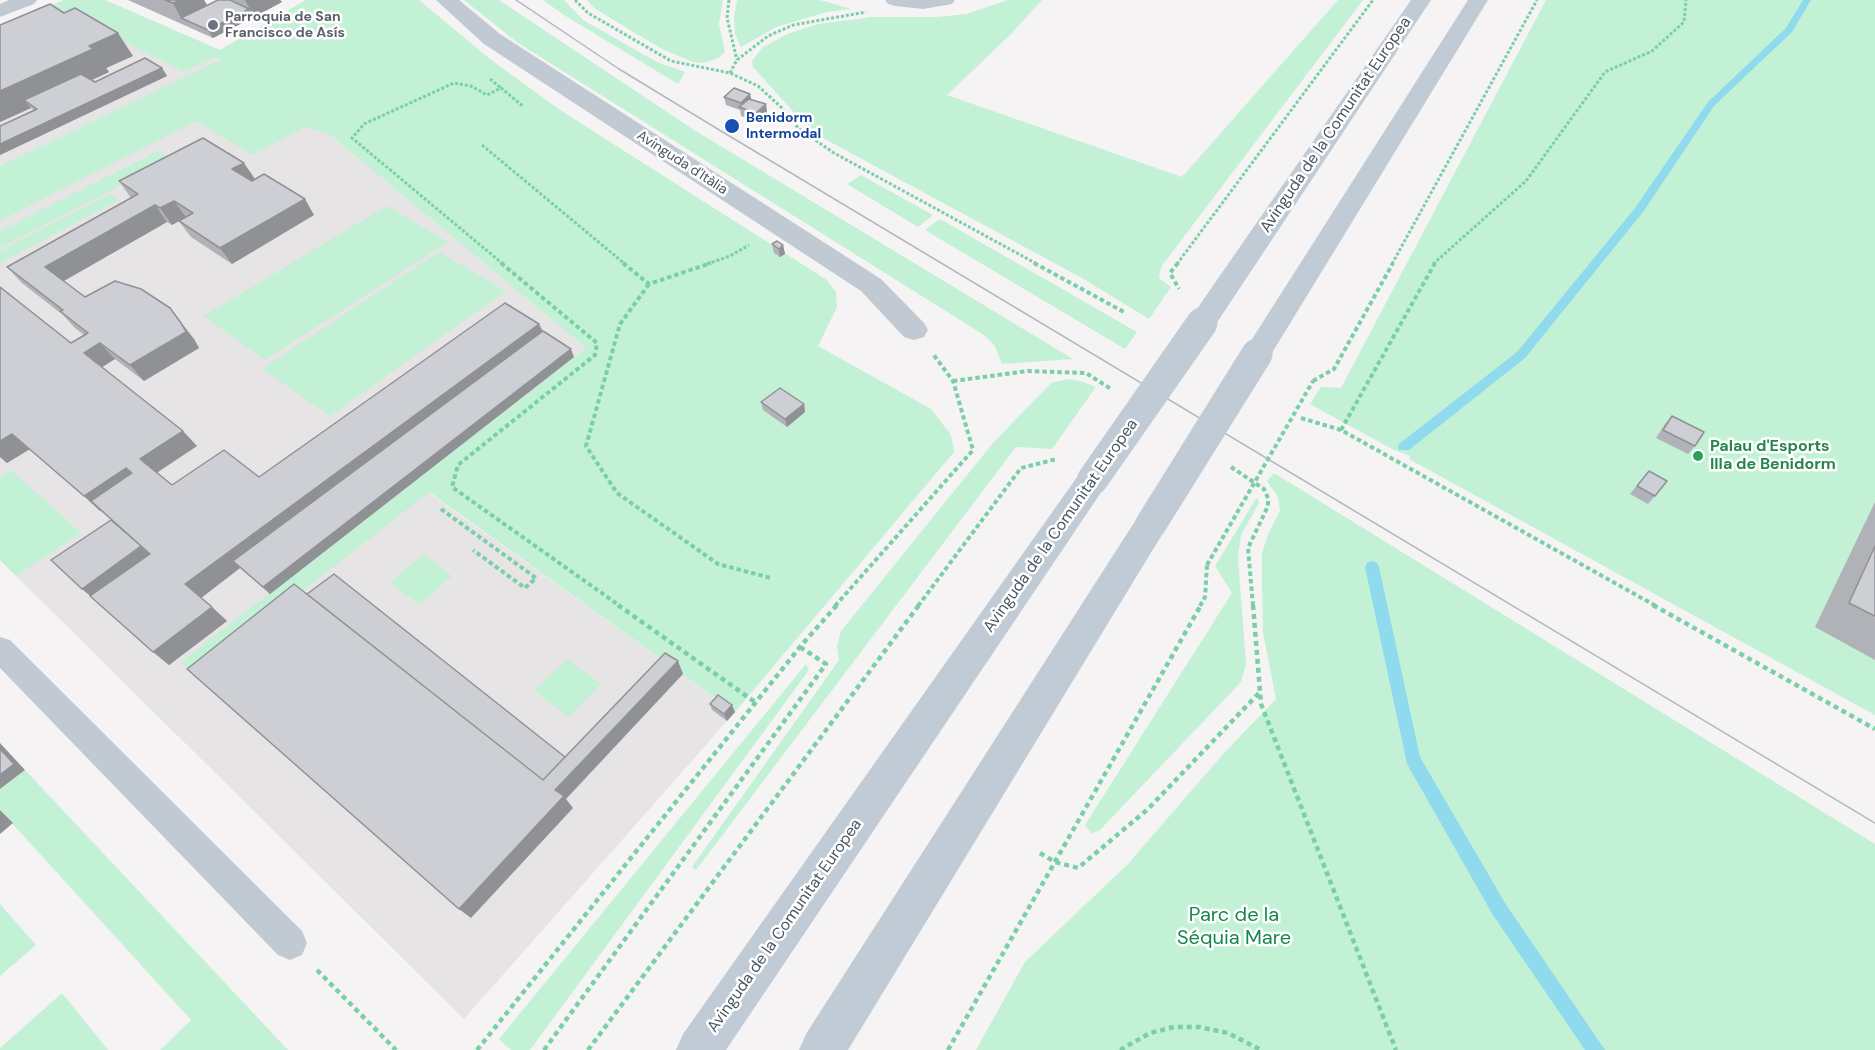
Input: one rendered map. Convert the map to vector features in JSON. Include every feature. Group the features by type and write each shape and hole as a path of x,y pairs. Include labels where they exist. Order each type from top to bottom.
{"main road":[{"name":"Avinguda de la Comunitat Europea","path":"699,1050 1202,323 1421,0"},
{"path":"822,1050 1478,0"}],"street":[{"path":"0,11 27,0"},
{"name":"Avinguda d'Itàlia","path":"446,0 492,39 871,285 914,330"},
{"path":"896,0 923,3 945,0"}],"lane":[{"path":"0,649 290,943"}],"path":[{"path":"575,0 588,13 671,61 692,68 730,72 758,86 782,108 799,129 834,153 1124,312"},
{"path":"729,0 727,18 737,60"},
{"path":"730,72 737,60 768,36 793,25 890,9 896,0"},
{"path":"1179,289 1170,273 1373,0"},
{"path":"948,1050 1205,597 1207,565 1313,381 1334,369 1537,0"},
{"path":"1341,430 1432,265 1526,181 1605,72 1652,51 1684,22 1686,0"},
{"path":"524,107 501,88 487,94 471,86 454,83 364,124 352,138 597,343 595,355 458,465 452,487 755,702"},
{"path":"482,145 650,284"},
{"path":"771,578 718,564 617,493 586,446 620,324 650,284 730,256 780,226"},
{"path":"480,1049 800,647 973,450 953,381 914,330"},
{"path":"953,381 1028,371 1086,373"},
{"path":"1301,418 1341,430 1875,729"},
{"path":"588,1050 1021,468 1057,459"},
{"path":"1264,489 1268,506 1248,548 1260,691 1264,712 1396,1050"},
{"path":"441,509 536,578 525,588 473,550"},
{"path":"544,1050 826,664 800,647"},
{"path":"1041,853 1055,862 1078,868 1148,809 1260,691"},
{"path":"290,943 396,1050"},
{"path":"1120,1050 1150,1033 1174,1027 1199,1027 1228,1033 1261,1050"}],"shaded area":[{"path":"64,0 105,0 220,50 306,0 329,134 586,348 415,483 735,712 464,1019 0,560 0,27"}],"green space":[{"path":"64,0 105,0 220,50 306,0 419,0 490,59 560,110 827,280 836,292 837,307 818,346 931,409 951,435 954,452 735,712 429,492 300,593 203,682 181,662 586,348 329,134 305,127 253,155 196,121 0,221 0,166 222,59 216,57 184,72 53,5"},
{"path":"464,0 499,0 694,130 1073,359 1002,364 995,346 984,335 518,43"},
{"path":"543,0 564,0 583,20 657,62 685,72 678,84"},
{"path":"587,0 723,0 719,24 725,52 718,58 704,63 693,62 664,50 594,8"},
{"path":"737,0 820,0 851,9 827,12 776,27 741,47 735,34 734,18"},
{"path":"1008,0 1042,0 1010,35 947,95 1182,177 1338,0 1363,0 1161,267 1159,278 1171,287 1149,319 1082,278 823,138 800,119 753,67 752,61 762,48 787,34 818,24 872,17 937,17 967,14"},
{"path":"1546,0 1875,0 1875,715 1409,459 1410,456 1392,449 1310,404 1321,387 1341,388"},
{"path":"158,151 171,159 0,248 0,231"},
{"path":"861,175 933,215 918,227 847,184"},
{"path":"110,194 119,200 0,263 0,251"},
{"path":"387,206 448,242 265,360 204,316"},
{"path":"940,219 1137,332 1125,349 925,230"},
{"path":"439,252 506,291 330,416 262,369"},
{"path":"1068,379 1096,387 1052,449 1016,447 696,870 692,867 839,660 837,646 841,631 993,443 1051,383"},
{"path":"11,470 81,533 16,576 0,560 0,477"},
{"name":"Parc de la Séquia Mare","path":"1274,473 1875,844 1875,1050 976,1050 1025,962 1128,864 1224,753 1276,699 1263,633 1262,583 1262,553 1269,532 1280,511 1278,497 1267,481"},
{"path":"1257,497 1259,503 1241,535 1238,558 1246,664 1241,682 1099,831 1091,833 1085,825 1232,593 1215,566"},
{"path":"424,554 452,576 419,605 390,582"},
{"path":"567,659 601,684 568,717 534,690"},
{"path":"806,664 809,670 530,1050 511,1050 499,1039"},
{"path":"25,770 288,1050 160,1050 191,1020 0,810 0,789"},
{"path":"0,904 36,945 0,976"},
{"path":"62,993 108,1050 0,1050 0,1048"}],"building":[{"path":"218,0 230,0 249,9 208,30 181,18"},
{"path":"50,4 64,13 75,8 118,33 89,46 93,49 0,91 0,25"},
{"path":"145,58 162,68 0,144 0,126 37,109 24,100 81,74 95,82"},
{"path":"734,88 750,94 741,103 724,97"},
{"path":"749,99 766,104 756,113 739,107"},
{"path":"203,138 244,163 232,169 252,181 264,174 305,199 220,248 179,221 193,213 174,201 160,208 155,205 45,267 85,297 115,281 141,289 170,308 181,323 186,332 130,365 100,343 84,353 183,431 140,459 172,485 224,450 259,477 505,303 539,324 185,584 212,607 153,652 90,596 150,554 91,501 132,473 126,468 84,496 12,434 0,441 0,287 71,343 88,333 60,311 63,310 7,267 138,194 119,181"},
{"path":"777,241 783,245 779,249 772,244"},
{"path":"543,331 571,349 263,587 233,561"},
{"path":"780,388 804,404 785,419 761,402"},
{"path":"1672,416 1704,432 1695,446 1663,430"},
{"path":"1649,471 1667,481 1655,496 1637,486"},
{"path":"111,520 141,546 82,589 51,560"},
{"path":"1875,546 1875,616 1849,603"},
{"path":"334,574 565,757 543,780 307,594"},
{"path":"294,584 543,780 665,653 678,661 555,790 564,796 459,909 187,669"},
{"path":"718,695 732,705 724,714 710,704"},
{"path":"0,749 14,764 0,775"}],"waterway":[{"path":"1404,447 1521,355 1639,210 1711,104 1789,30 1807,0"},
{"path":"1372,567 1413,759 1499,909 1596,1050"}],"tram line":[{"path":"516,0 619,69 721,131 1875,823"}],"place":[{"name":"Parroquia de San Francisco de Asís","path":"213,25"},
{"name":"Benidorm Intermodal","path":"732,126"},
{"name":"Palau d'Esports Illa de Benidorm","path":"1698,456"}]}
